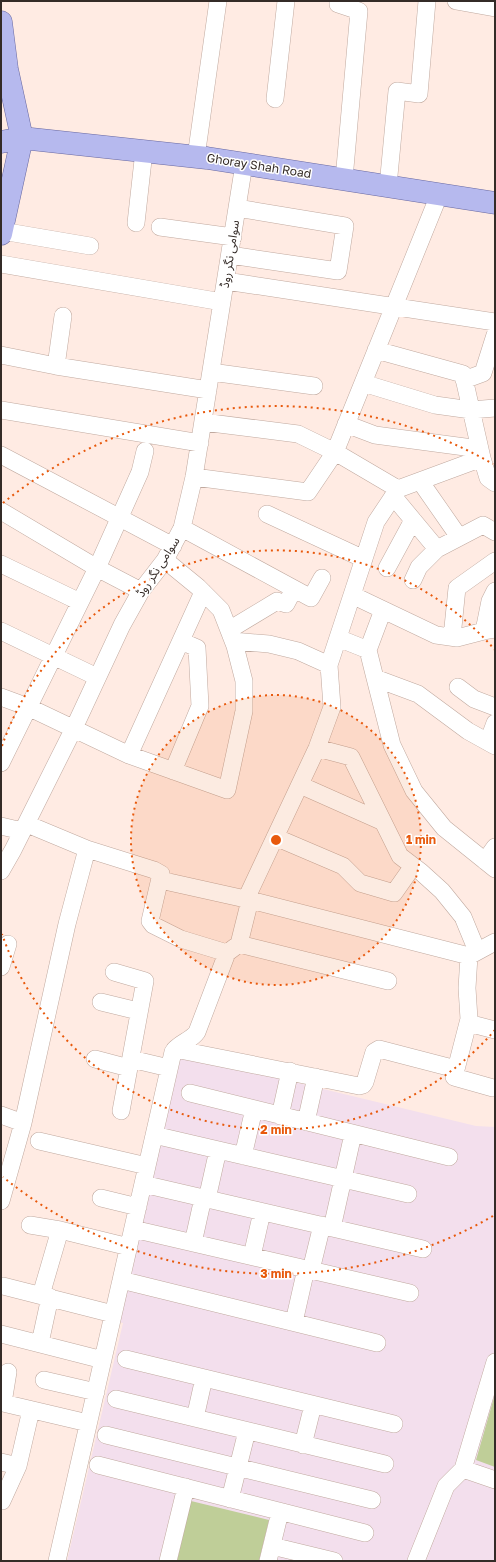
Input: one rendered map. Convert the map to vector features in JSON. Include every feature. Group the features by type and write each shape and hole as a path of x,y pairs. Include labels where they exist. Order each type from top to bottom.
{"main road":[{"path":"1,22 4,70 22,138 1,232"},
{"name":"Ghoray Shah Road","path":"1,142 22,138 196,157 495,203"}],"street":[{"path":"196,157 218,1"},
{"path":"275,99 286,1"},
{"path":"338,1 338,4 359,11 344,179"},
{"path":"388,186 398,91 419,94 428,1"},
{"path":"456,1 495,8"},
{"path":"136,223 144,151"},
{"name":"سوامی نگر روڈ","path":"1,871 74,728 122,625 141,591 169,553 182,528 200,443 244,164"},
{"path":"194,477 308,492 335,452 439,195"},
{"path":"230,255 338,271 345,226 237,208"},
{"path":"160,227 233,237"},
{"path":"1,232 90,246"},
{"path":"1,264 222,302"},
{"path":"226,280 495,322"},
{"path":"56,366 63,316"},
{"path":"464,380 483,373 495,335"},
{"path":"376,350 463,374 488,478 495,484"},
{"path":"1,355 56,366 208,390"},
{"path":"211,372 314,386"},
{"path":"362,383 435,405 471,410 495,408"},
{"path":"1,410 200,443"},
{"path":"203,422 298,434 335,452 395,492 413,520 437,549"},
{"path":"346,424 375,435 481,453"},
{"path":"1,763 120,519 140,472 145,451"},
{"path":"57,1561 169,1068 175,1049 191,1039 197,1032 233,948 248,900 275,837 317,748 332,707 329,665 376,522 395,492 481,453"},
{"path":"1,455 120,519 169,553 221,610 231,635 244,681 244,712 227,790 129,755 74,728 1,698"},
{"path":"420,481 459,537"},
{"path":"1,511 97,568 141,591"},
{"path":"267,514 364,559"},
{"path":"387,568 413,520"},
{"path":"413,580 419,567 437,549 483,525 495,532"},
{"path":"182,528 311,598 322,578"},
{"path":"452,637 457,588 495,561"},
{"path":"1,564 80,602"},
{"path":"231,635 277,601 286,604 294,589"},
{"path":"129,755 203,592"},
{"path":"352,595 436,635 457,638 490,630 494,598"},
{"path":"383,610 368,650 392,745 414,791 444,828 490,865 495,847"},
{"path":"1,631 97,677"},
{"path":"231,635 298,651 329,665"},
{"path":"338,638 368,650"},
{"path":"173,771 200,706 197,648 181,641"},
{"path":"375,678 418,694 468,732 491,744 495,723"},
{"path":"458,687 474,699 495,706"},
{"path":"317,748 351,757 400,856 442,891 462,917 473,953 468,1023 454,1077 493,1088"},
{"path":"300,785 382,821"},
{"path":"1,826 24,828 154,870 161,874 150,921 153,925 181,939 233,948 388,981"},
{"path":"275,837 343,866 360,883 394,893 413,866"},
{"path":"1,1201 23,1123 67,924 87,849"},
{"path":"160,880 473,953 495,954"},
{"path":"473,953 495,942"},
{"path":"1,967 8,944"},
{"path":"114,972 145,981 138,1011 121,1111"},
{"path":"101,1002 138,1011"},
{"path":"468,1023 495,1030"},
{"path":"175,1049 359,1086 363,1085 365,1082 374,1052 378,1049 456,1069"},
{"path":"95,1059 169,1068"},
{"path":"280,1116 290,1072"},
{"path":"306,1122 316,1077"},
{"path":"190,1093 449,1157"},
{"path":"243,1156 254,1109"},
{"path":"1,1115 23,1123"},
{"path":"294,1322 308,1270 327,1226 343,1179 353,1134"},
{"path":"154,1135 408,1194"},
{"path":"39,1140 147,1166"},
{"path":"193,1243 218,1150"},
{"path":"143,1184 423,1249"},
{"path":"100,1198 138,1207"},
{"path":"252,1256 262,1212"},
{"path":"30,1225 60,1230 129,1246"},
{"path":"133,1228 410,1294"},
{"path":"40,1343 46,1296 60,1230"},
{"path":"121,1280 378,1343"},
{"path":"3,1286 114,1314"},
{"path":"1,1334 103,1360"},
{"path":"126,1359 394,1424"},
{"path":"416,1561 446,1486 463,1468 495,1362"},
{"path":"8,1372 3,1403 88,1423"},
{"path":"195,1418 204,1378"},
{"path":"44,1380 96,1392"},
{"path":"116,1399 384,1464"},
{"path":"304,1445 313,1405"},
{"path":"1,1501 18,1466 31,1410"},
{"path":"230,1499 247,1431"},
{"path":"106,1435 372,1500"},
{"path":"1,1462 18,1466"},
{"path":"98,1466 364,1533"},
{"path":"463,1468 495,1480"},
{"path":"168,1561 186,1488"},
{"path":"280,1512 270,1553 334,1561"}],"shaded area":[{"path":"178,1054 476,1126 495,1127 495,1561 67,1561 123,1323 116,1321"}],"green space":[{"path":"495,1394 495,1467 476,1460"},
{"path":"191,1501 269,1520 259,1561 177,1561"}]}
